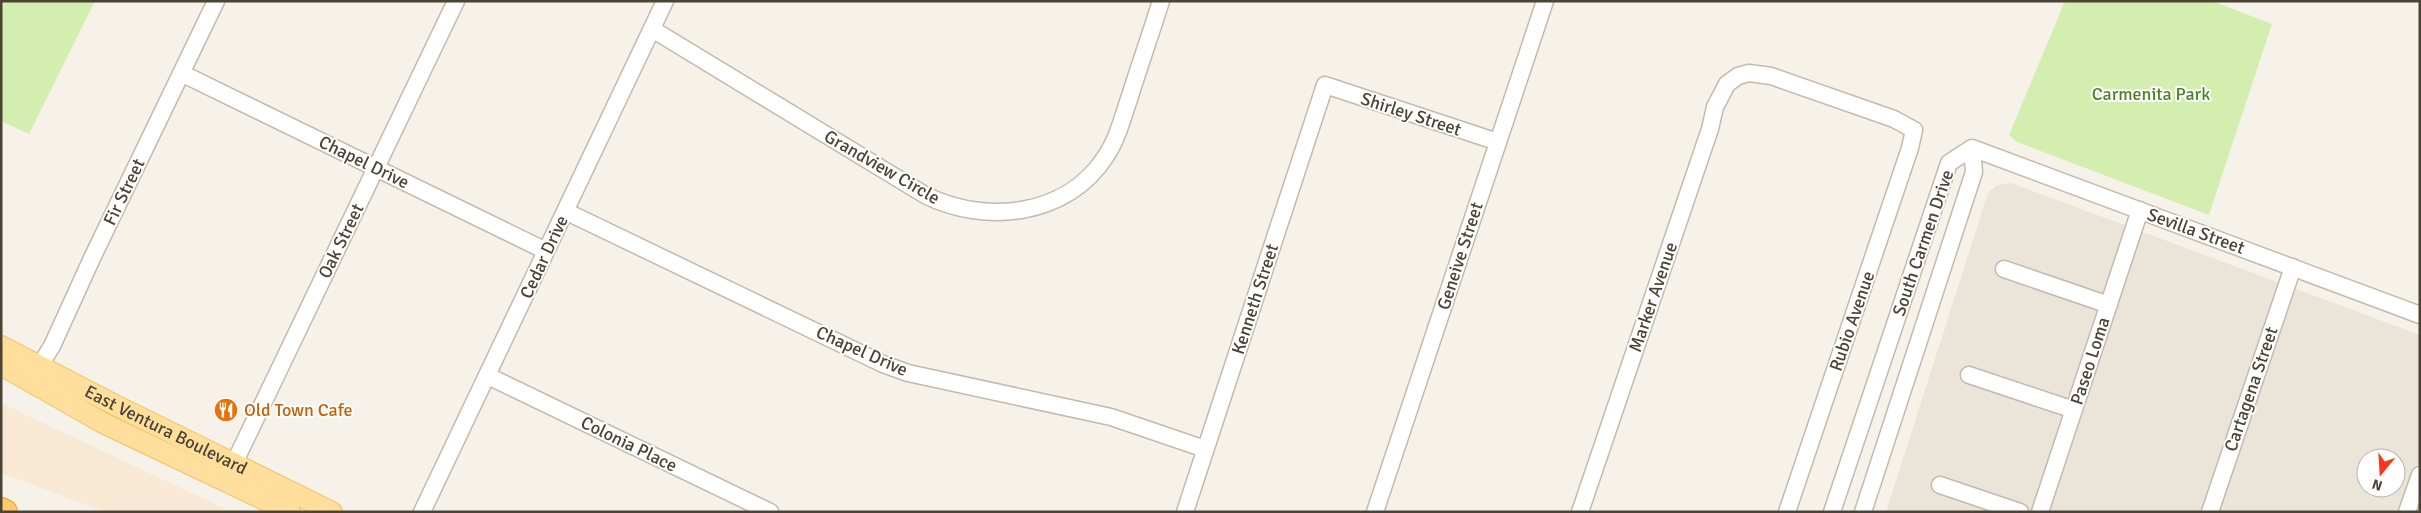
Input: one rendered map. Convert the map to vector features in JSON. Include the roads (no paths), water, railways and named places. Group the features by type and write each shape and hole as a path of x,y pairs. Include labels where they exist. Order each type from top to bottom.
{"highway":[{"path":"1,510 5,512"}],"main road":[{"name":"East Ventura Boulevard","path":"1,346 35,373 230,473 290,512"},
{"name":"East Ventura Boulevard","path":"1,365 35,373"},
{"name":"East Ventura Boulevard","path":"230,473 332,512"}],"street":[{"name":"Fir Street","path":"35,373 52,346 216,1"},
{"name":"Oak Street","path":"230,473 456,1"},
{"name":"Cedar Drive","path":"422,512 665,1"},
{"name":"Grandview Circle","path":"652,29 925,195 959,208 995,213 1024,210 1057,198 1087,178 1106,156 1117,134 1161,1"},
{"name":"Geneive Street","path":"1375,512 1545,1"},
{"name":"Chapel Drive","path":"181,73 546,251"},
{"name":"Rubio Avenue","path":"1727,84 1738,76 1750,74 1771,76 1894,120 1914,130 1910,148 1787,512"},
{"name":"Marker Avenue","path":"1580,512 1710,129 1714,107 1727,84"},
{"name":"Shirley Street","path":"1325,85 1498,142"},
{"name":"Kenneth Street","path":"1185,512 1325,85"},
{"name":"Sevilla Street","path":"1972,148 2420,315"},
{"name":"South Carmen Drive","path":"1832,512 1949,163 1972,148 1974,172 1863,512"},
{"name":"Paseo Loma","path":"2040,512 2140,210"},
{"name":"Chapel Drive","path":"565,211 883,364 908,373 1111,417 1206,449"},
{"name":"Cartagena Street","path":"2210,512 2293,267"},
{"path":"2004,269 2109,305"},
{"path":"1969,375 2074,410"},
{"name":"Colonia Place","path":"488,376 770,512"},
{"path":"2407,512 2420,475"},
{"path":"1940,485 2020,512"}],"place":[{"name":"Old Town Cafe","path":"226,410"}],"park label":[{"name":"Carmenita Park","path":"2151,94"}]}
